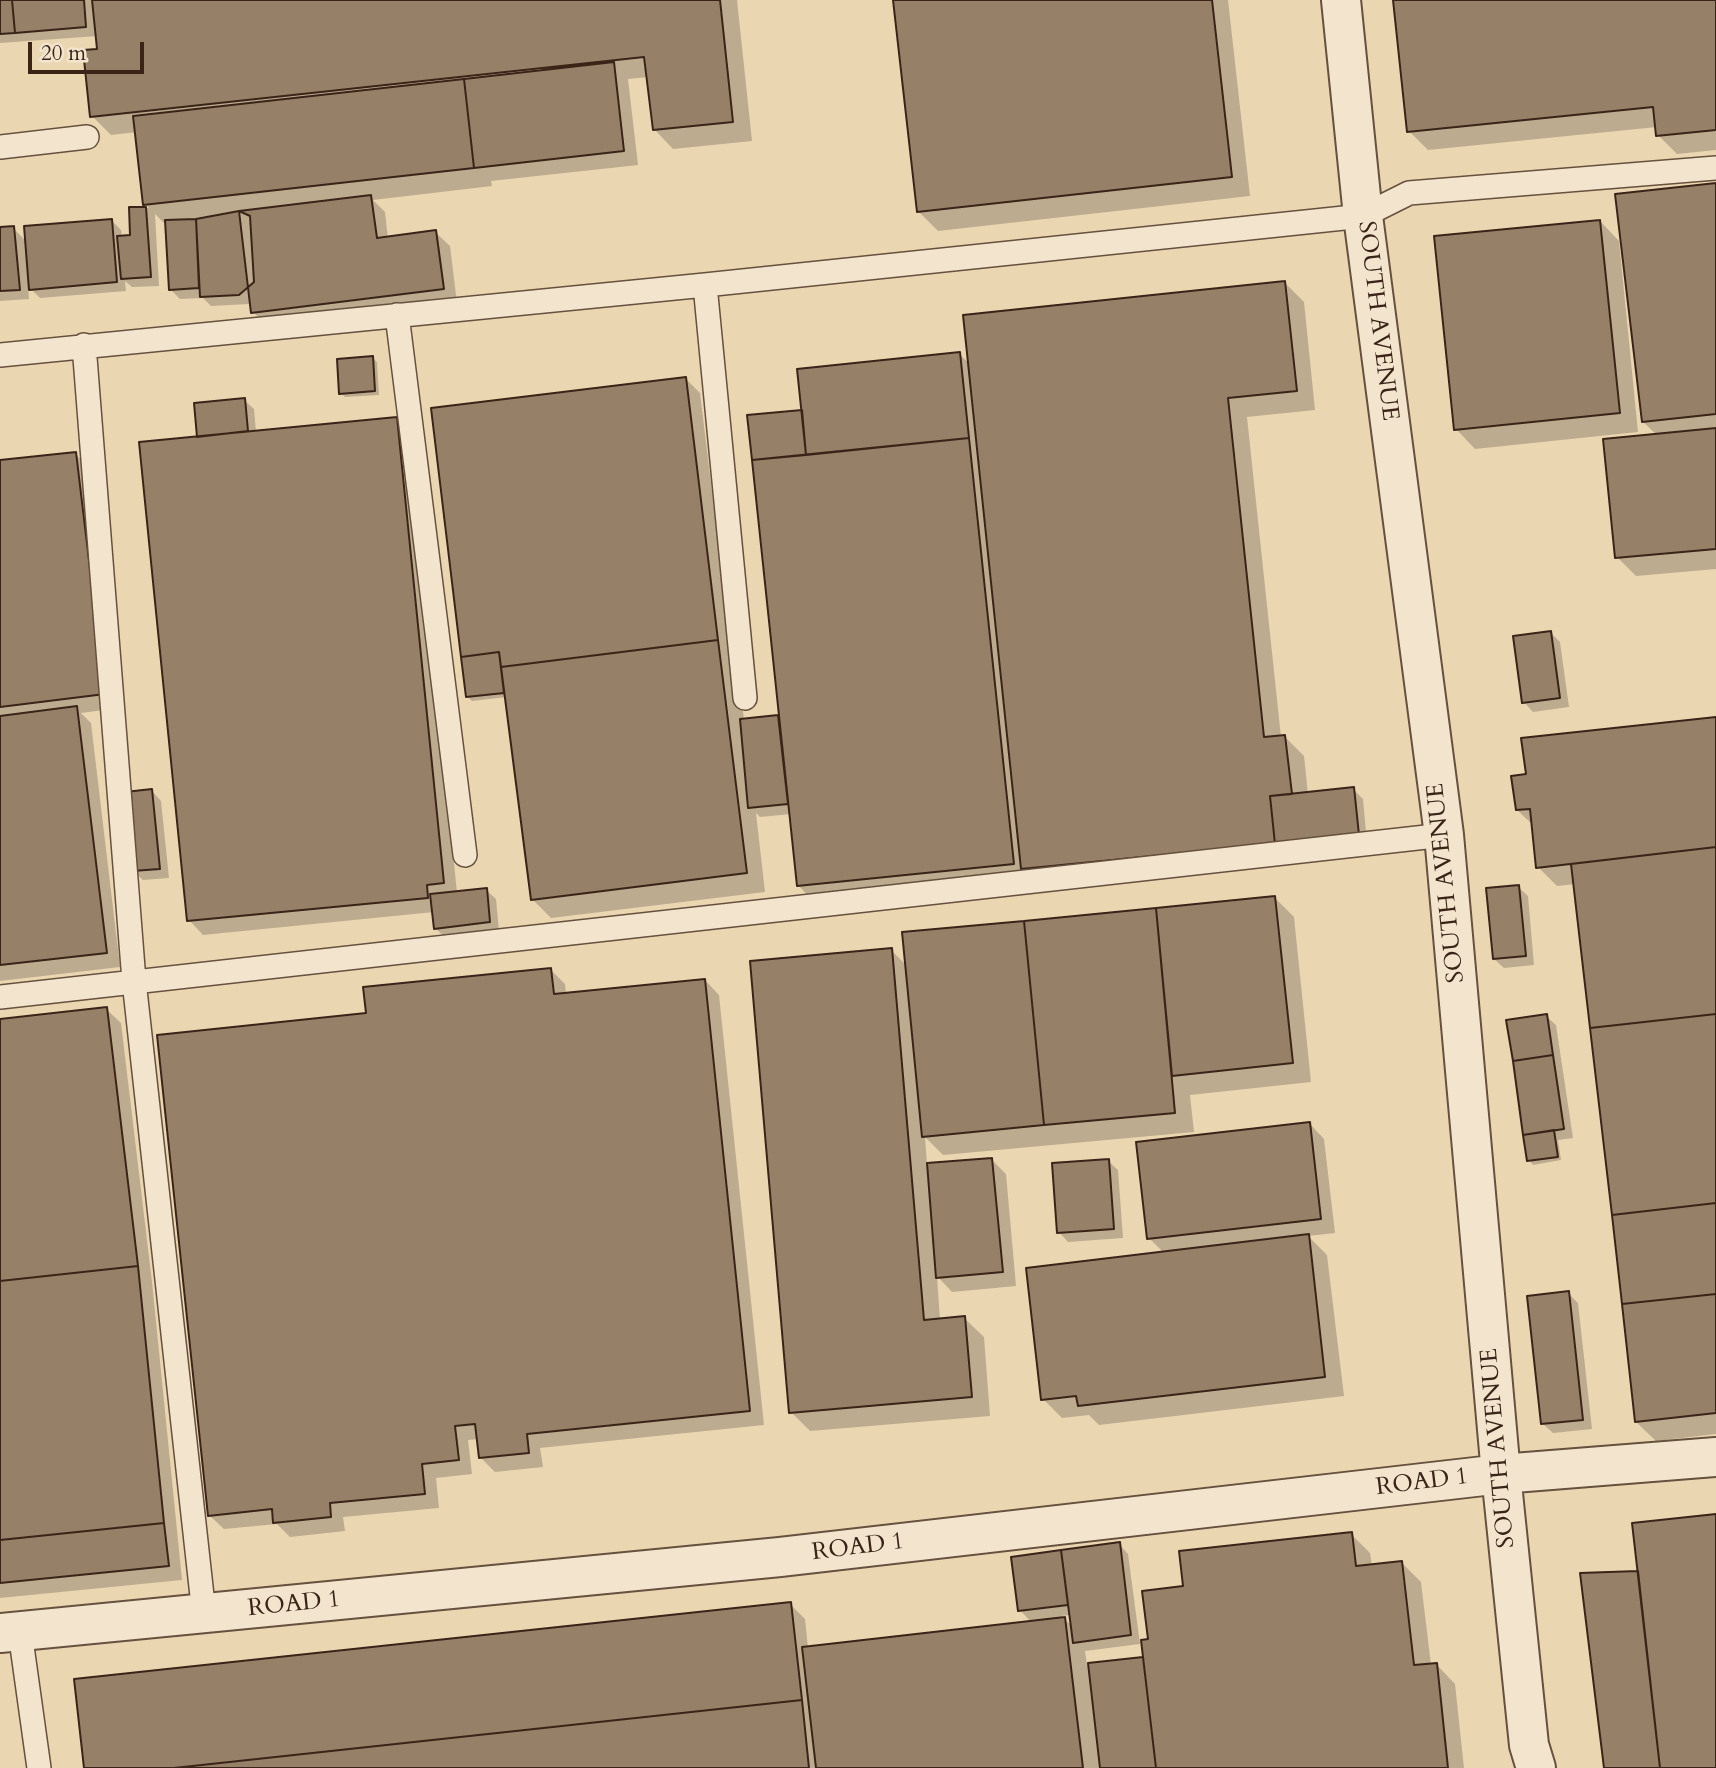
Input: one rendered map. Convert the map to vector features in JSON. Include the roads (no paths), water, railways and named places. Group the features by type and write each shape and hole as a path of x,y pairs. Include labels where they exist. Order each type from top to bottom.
{"street":[{"name":"SOUTH AVENUE","path":"1341,0 1363,216 1444,835 1501,1474 1529,1745 1536,1768"},
{"name":"ROAD 1","path":"10,1633 780,1557 1501,1474 1716,1457"}],"lane":[{"path":"0,147 87,137"},
{"path":"0,355 1363,216 1409,193 1716,167"},
{"path":"705,285 745,698"},
{"path":"397,315 466,855"},
{"path":"84,345 134,981 204,1614"},
{"path":"0,997 1444,835"},
{"path":"10,1633 39,1768"}]}
